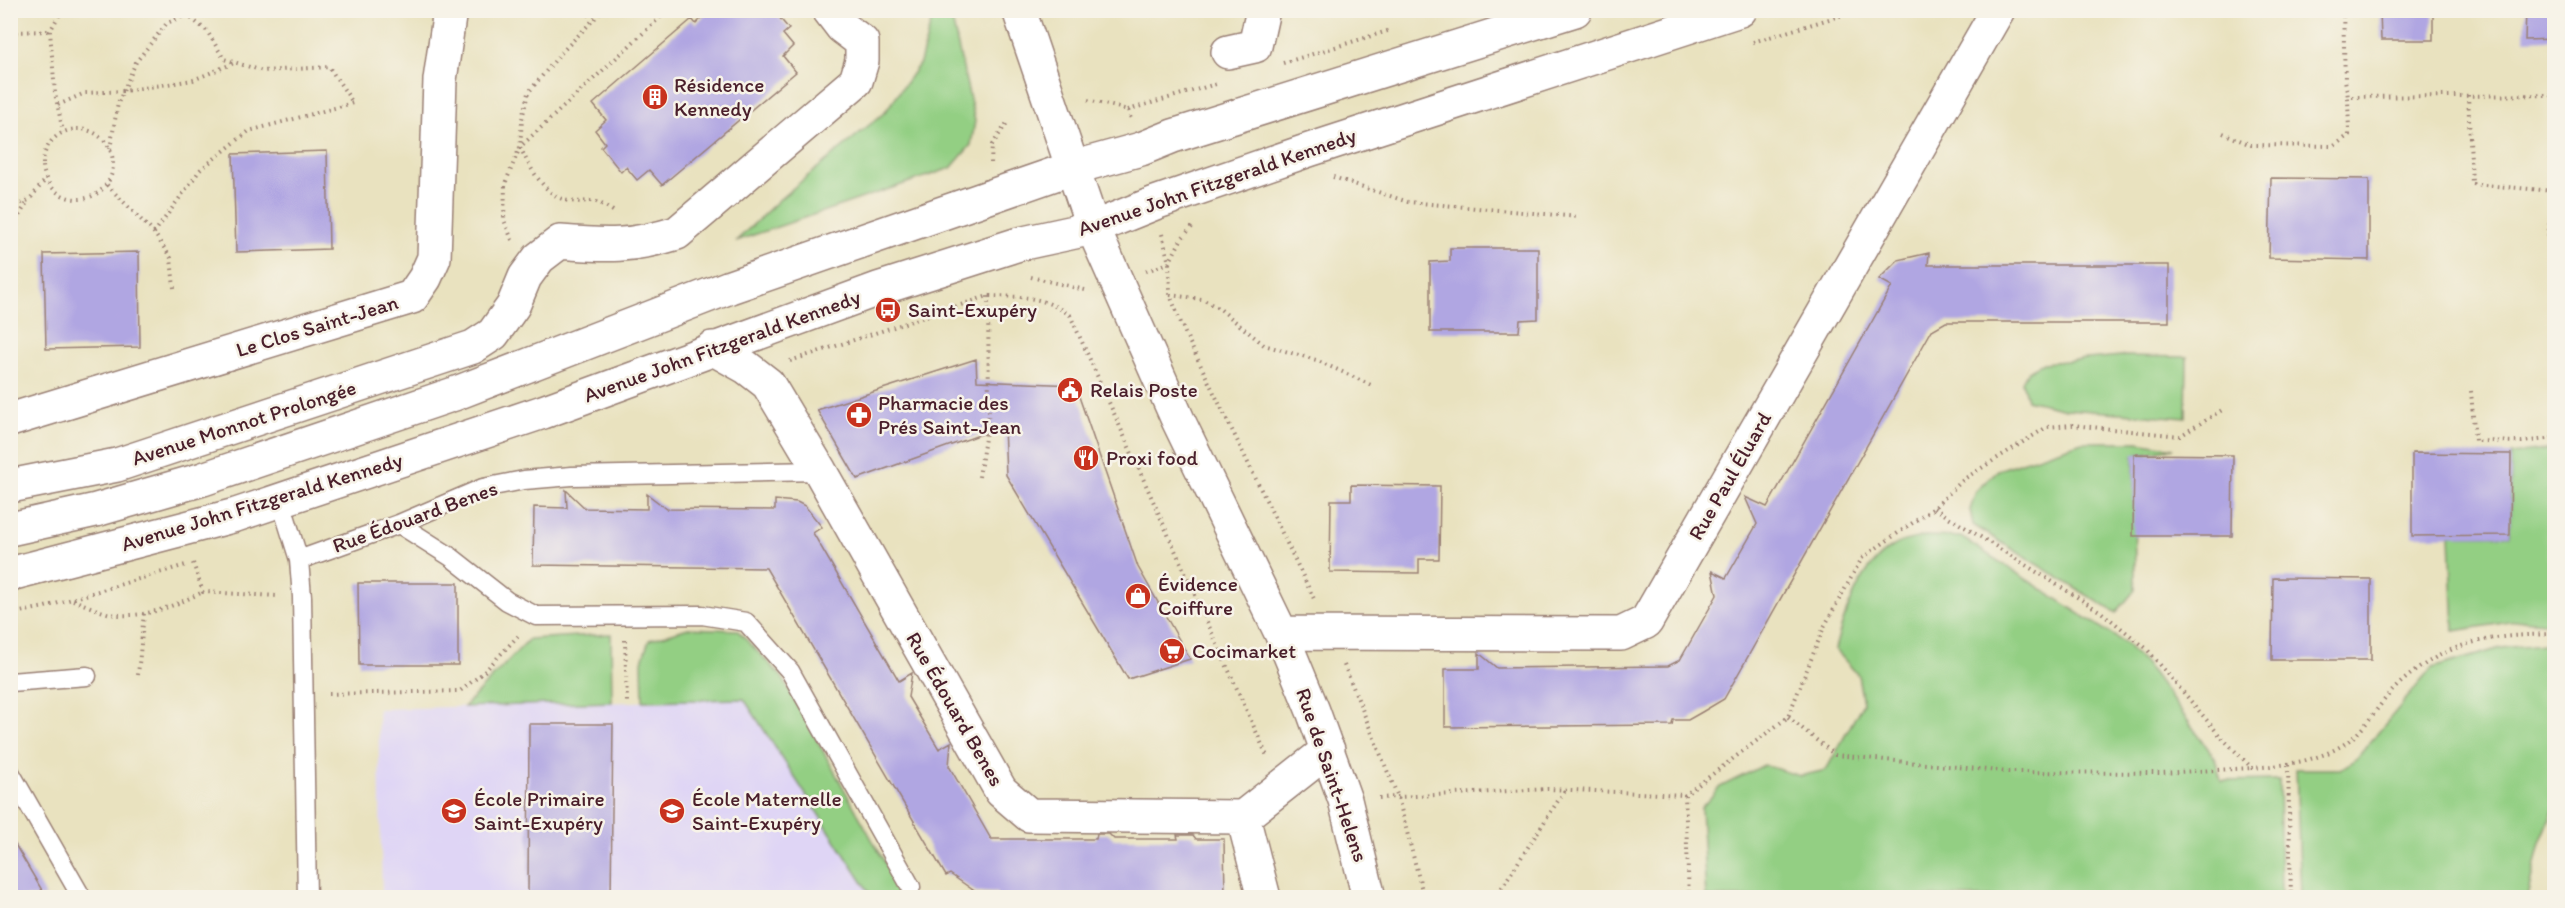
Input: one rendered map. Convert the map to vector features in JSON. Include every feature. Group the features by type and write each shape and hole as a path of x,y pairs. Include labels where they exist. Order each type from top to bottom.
{"street":[{"name":"Le Clos Saint-Jean","path":"10,420 412,297 425,278 434,258 440,80 450,10"},
{"path":"525,277 539,258 560,242 607,246 643,244 677,233 856,81 862,61 862,42 842,27 829,10"},
{"name":"Rue de Saint-Helens","path":"1019,10 1093,228 1178,420 1281,633 1328,750 1364,866 1369,897"},
{"path":"1227,66 1256,46 1263,10"},
{"name":"Avenue John Fitzgerald Kennedy","path":"10,529 96,510 203,479 454,394 730,287 1072,168 1141,149 1173,136 1575,10"},
{"name":"Avenue John Fitzgerald Kennedy","path":"10,574 225,518 543,412 869,292 1019,244 1093,228 1155,203 1320,147 1740,10"},
{"name":"Rue Paul Éluard","path":"1281,633 1621,634 1646,622 1998,10"},
{"name":"Avenue Monnot Prolongée","path":"11,485 117,465 473,348 494,334 513,306 525,277"},
{"name":"Rue Édouard Benes","path":"712,348 757,376 820,471 1001,791 1029,815 1243,817"},
{"path":"1264,897 1243,817 1328,750"}],"lane":[{"name":"Rue Édouard Benes","path":"299,560 399,524 483,488 524,480 572,476 820,471"},
{"path":"280,499 299,560 302,597 307,897"},
{"path":"399,524 451,557 507,601 536,616 702,615 746,622 790,671 911,887"},
{"path":"10,682 87,676"},
{"path":"10,772 82,897"}],"path":[{"path":"62,10 50,31 57,105 63,132"},
{"path":"110,149 91,131 77,129 63,132 46,150 43,167 46,179 61,196 75,200 98,194 107,185 113,161 110,149 118,103 136,62 167,23 198,10"},
{"path":"585,10 593,19"},
{"path":"525,277 504,220 505,184 520,147 522,119 528,93 603,10"},
{"path":"520,147 668,10"},
{"path":"1750,43 1859,10"},
{"path":"2223,133 2251,145 2334,146 2349,135 2343,10"},
{"path":"154,233 200,170 249,131 352,103 329,67 263,71 224,59 207,31 187,15"},
{"path":"1281,64 1401,27"},
{"path":"10,32 50,31"},
{"path":"57,105 85,93 124,91 193,80 235,63"},
{"path":"1128,110 1227,66"},
{"path":"2348,97 2554,94"},
{"path":"2468,95 2472,184 2554,191"},
{"path":"520,147 533,175 567,201 597,201 615,212"},
{"path":"1342,172 1331,176 1408,202 1580,217"},
{"path":"10,231 29,200 46,179"},
{"path":"107,185 154,233 171,258 174,288"},
{"path":"10,208 29,200"},
{"path":"2554,206 2550,225 2550,257 2554,280"},
{"path":"1193,225 1182,238 1169,263 1170,295 1191,344 1330,633 1398,797 1424,897"},
{"path":"1023,279 1031,277 1085,290 1169,263"},
{"path":"757,376 990,290"},
{"path":"1170,295 1202,299 1220,309 1264,345 1316,360 1371,385"},
{"path":"757,376 792,359 988,296 1050,302 1070,315 1281,787"},
{"path":"979,477 989,412 988,296"},
{"path":"2471,391 2475,441 2522,442 2554,438"},
{"path":"1345,800 1565,789 1685,795 1788,717 1824,627 1862,558 1934,508 1964,479 2047,427 2072,425 2180,436 2222,410"},
{"path":"1934,508 2110,619 2146,648 2221,737 2252,768"},
{"path":"10,614 72,599 204,560"},
{"path":"193,563 203,592"},
{"path":"72,599 116,615 158,612 203,592 302,597"},
{"path":"138,675 144,613"},
{"path":"624,615 627,702"},
{"path":"304,695 460,691 483,673 536,616"},
{"path":"1788,717 1835,755 2008,772 2161,773 2288,765 2328,754 2353,738 2395,688 2431,660 2467,644 2505,636 2554,634"},
{"path":"2288,765 2291,897"},
{"path":"1495,897 1565,789"},
{"path":"1685,795 1689,897"},
{"path":"2542,897 2554,880"}],"shaded area":[{"name":"École Maternelle Saint-Exupéry","path":"744,699 872,897 382,897 378,709"}],"green space":[{"path":"934,11 950,11 975,121 971,145 951,168 736,241 780,199 885,112 920,63"},
{"path":"2121,356 2187,357 2186,418 2066,409 2027,400 2022,382 2028,371 2043,363"},
{"path":"2082,442 2138,442 2174,448 2134,455 2135,590 2116,613 1973,525 1970,510 1976,491 1998,470"},
{"path":"2554,449 2554,623 2522,620 2454,631 2450,535 2510,535 2511,454"},
{"path":"1925,536 1961,537 2125,643 2152,672 2215,758 2221,781 2279,780 2281,897 1706,897 1701,808 1720,787 1764,765 1800,776 1826,770 1863,703 1858,675 1835,649 1849,606 1863,578 1882,555 1901,542"},
{"path":"688,628 737,630 782,677 904,897 872,897 744,699 643,701 642,661 649,640"},
{"path":"611,634 612,702 464,707 529,639"},
{"path":"2554,643 2554,809 2540,843 2527,897 2301,897 2296,769 2341,769 2357,758 2432,668 2501,648"}],"building":[{"name":"Résidence Kennedy","path":"710,10 773,10 789,29 783,34 793,46 783,56 796,72 662,185 649,170 637,180 626,167 621,172 601,147 605,143 595,130 606,120 593,104 692,19 696,24"},
{"path":"2380,10 2433,10 2433,40 2381,40"},
{"path":"2526,10 2554,10 2554,39 2525,40"},
{"path":"327,151 329,249 236,252 233,154"},
{"path":"2271,178 2369,179 2369,260 2269,258"},
{"path":"1450,248 1538,248 1538,319 1520,320 1519,332 1430,332 1430,262 1450,261"},
{"path":"139,252 140,347 46,349 44,254"},
{"path":"1929,253 1928,265 2169,265 2169,322 1946,322 1932,330 1724,699 1688,720 1673,720 1672,725 1445,727 1445,669 1479,669 1479,653 1497,668 1668,666 1680,660 1717,595 1712,571 1726,578 1757,524 1745,497 1767,507 1892,286 1879,279 1898,260"},
{"path":"976,359 977,381 1075,385 1138,567 1190,659 1128,679 1006,475 1004,426 857,479 817,410"},
{"path":"2412,453 2511,454 2510,535 2412,536"},
{"path":"2134,454 2233,455 2232,536 2133,536"},
{"path":"1351,485 1440,486 1439,559 1419,559 1419,573 1330,572 1331,500 1351,500"},
{"path":"566,490 585,508 647,509 647,494 667,509 775,510 775,500 797,502 805,506 822,527 813,533 899,681 912,673 908,697 939,749 951,742 949,766 991,839 1096,839 1097,834 1109,834 1114,839 1178,839 1177,835 1193,835 1196,839 1224,839 1225,897 997,897 997,893 976,892 950,874 946,876 766,568 533,565 534,507 567,508"},
{"path":"2273,578 2371,579 2371,660 2272,660"},
{"path":"358,583 458,583 458,665 359,665"},
{"path":"529,724 613,724 611,897 528,897"},
{"path":"10,836 46,897 10,897"}],"place":[{"name":"Résidence Kennedy","path":"655,97"},
{"name":"Saint-Exupéry","path":"888,310"},
{"name":"Relais Poste","path":"1070,390"},
{"name":"Pharmacie des Prés Saint-Jean","path":"859,415"},
{"name":"Proxi food","path":"1086,458"},
{"name":"Évidence Coiffure","path":"1138,596"},
{"name":"Cocimarket","path":"1172,651"},
{"name":"École Primaire Saint-Exupéry","path":"454,811"},
{"name":"École Maternelle Saint-Exupéry","path":"672,811"}]}
